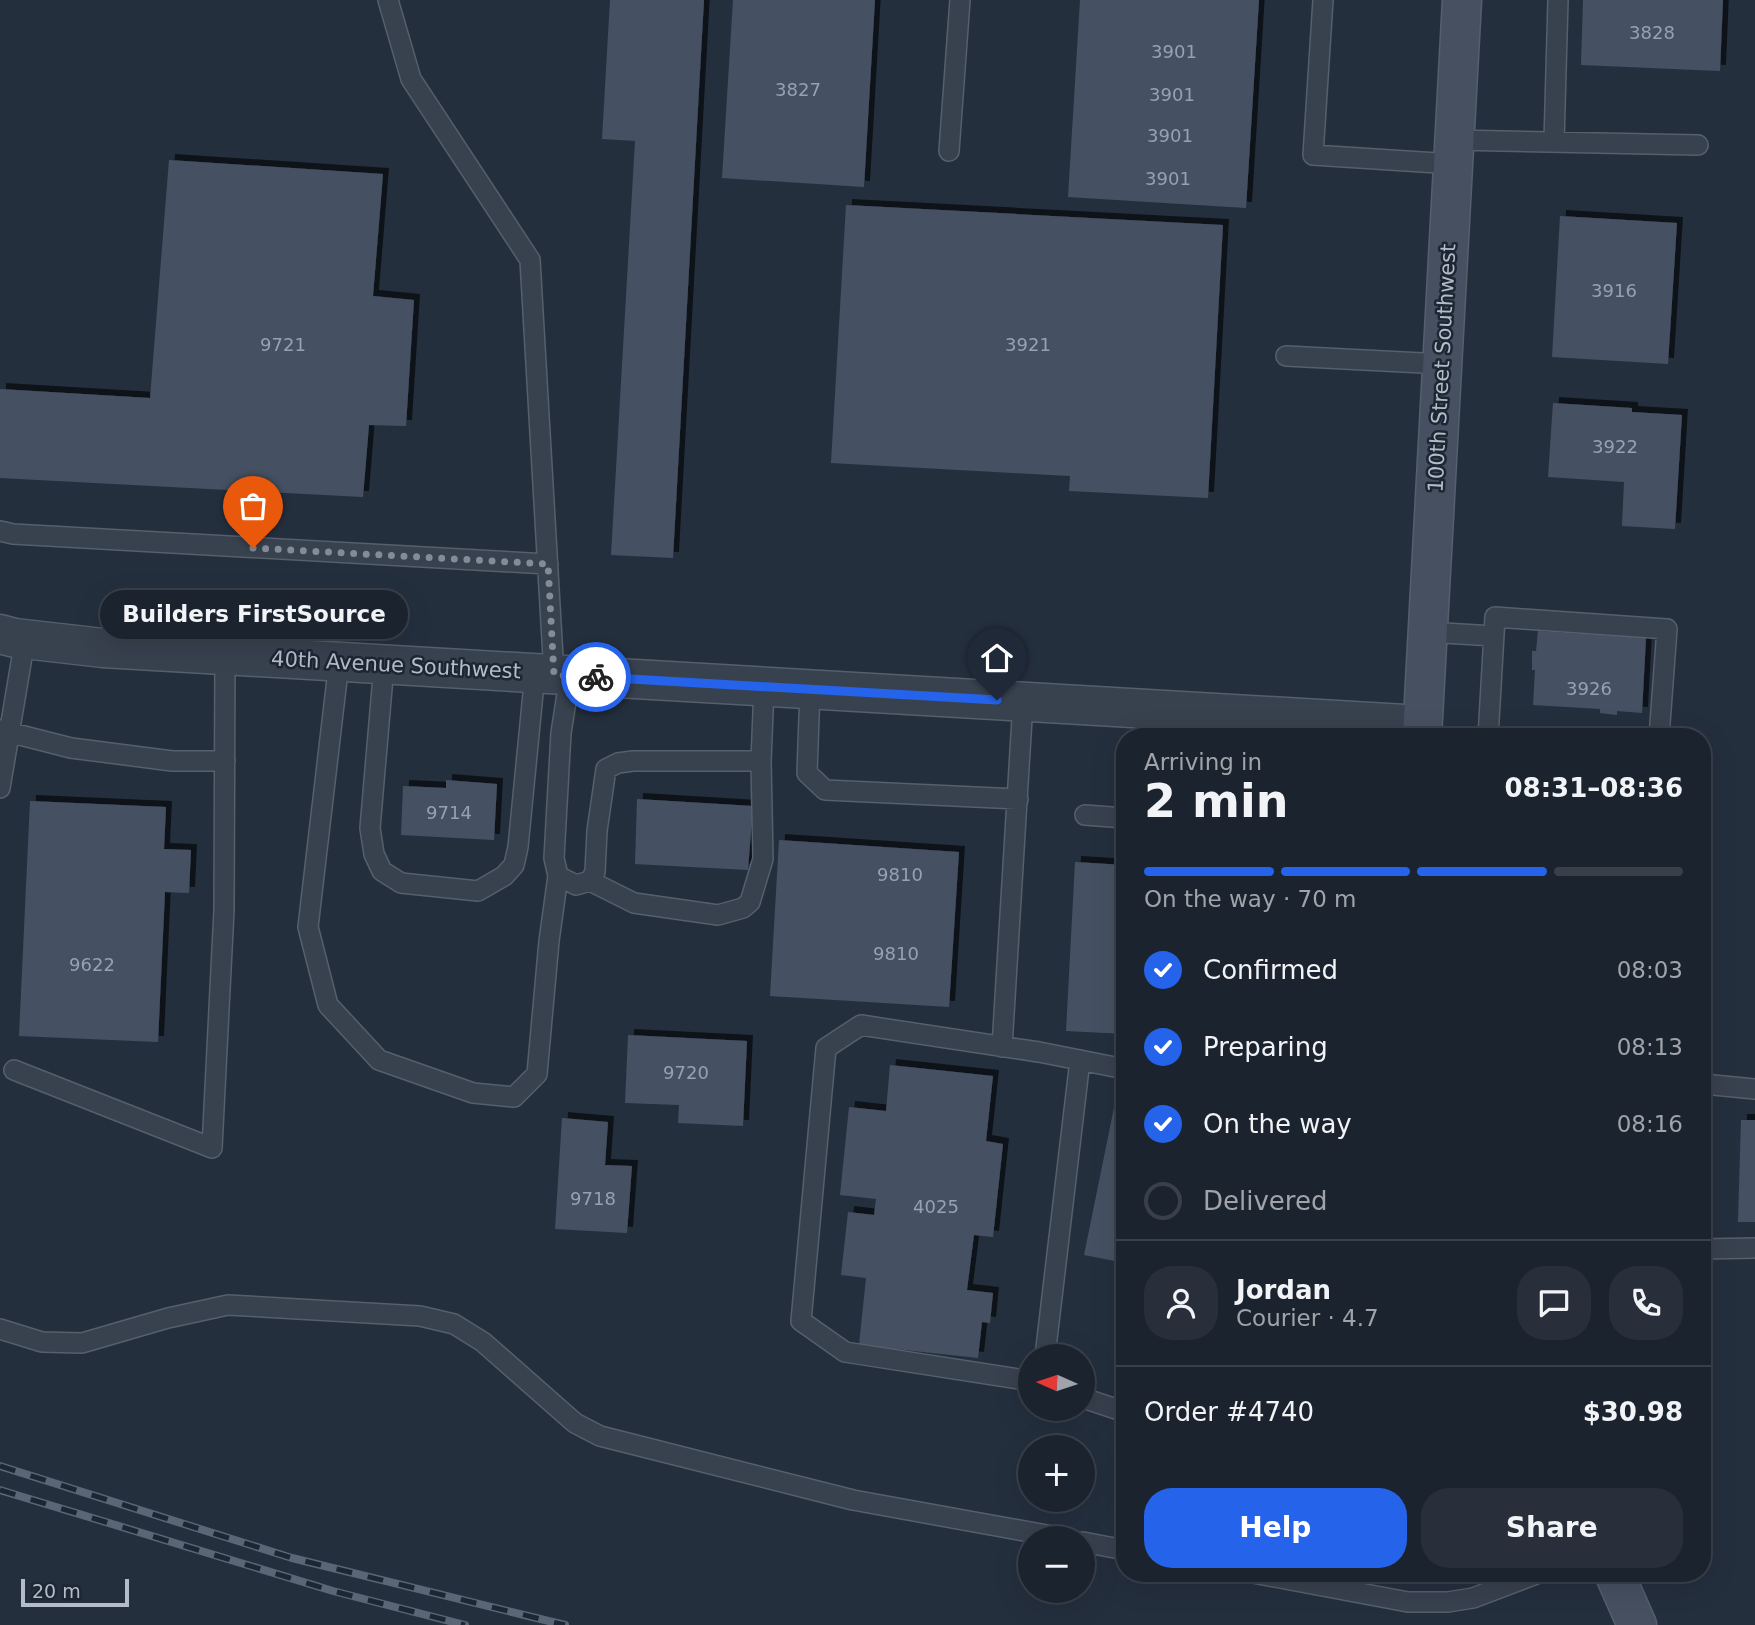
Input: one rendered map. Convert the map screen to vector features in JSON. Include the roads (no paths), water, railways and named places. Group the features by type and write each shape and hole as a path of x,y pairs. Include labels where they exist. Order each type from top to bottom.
{"main road":[{"name":"100th Street Southwest","path":"1422,728 1462,0"},
{"path":"1618,1582 1637,1625"}],"street":[{"name":"40th Avenue Southwest","path":"13,637 103,648 1023,702 1381,728"}],"lane":[{"path":"339,662 308,927 328,1005 379,1060 473,1093 514,1097 537,1074 558,876 554,858 559,759 530,260 411,79 388,0"},
{"path":"949,151 960,0"},
{"path":"1323,0 1313,155 1453,152 1554,142 1698,145"},
{"path":"1554,142 1558,0"},
{"path":"1286,356 1442,364"},
{"path":"0,531 26,535 548,564"},
{"path":"1489,728 1495,617 1667,629 1660,728"},
{"path":"1427,632 1494,636"},
{"path":"0,788 13,637"},
{"path":"14,1070 212,1148 223,910 225,655"},
{"path":"384,664 370,828 374,854 383,871 401,883 478,891 504,876 514,864 553,674"},
{"path":"558,876 576,885 590,881 634,903 718,915 743,908 750,902 763,859 761,761 764,687"},
{"path":"810,689 807,773 825,790 1018,799"},
{"path":"1002,1046 1023,702"},
{"path":"5,731 71,748 172,761 225,761"},
{"path":"590,881 595,872 596,839 606,769 618,763 633,761 761,761"},
{"path":"1085,815 1116,817"},
{"path":"1018,1379 845,1352 801,1321 826,1048 861,1025 1002,1046 1116,1067"},
{"path":"1046,1344 1080,1060"},
{"path":"1711,1085 1755,1089"},
{"path":"1711,1249 1755,1248"},
{"path":"0,1329 42,1342 82,1343 168,1318 228,1306 420,1316 454,1324 483,1342 575,1423 600,1436 853,1500 1018,1530"},
{"path":"1096,1402 1116,1409"},
{"path":"1095,1544 1116,1548"},
{"path":"1301,1582 1408,1602 1448,1602 1473,1598 1515,1582"}],"railway":[{"path":"0,1466 292,1558 565,1625"},
{"path":"0,1490 333,1591 465,1625"}],"place":[{"name":"Builders FirstSource","path":"253,548"}]}
